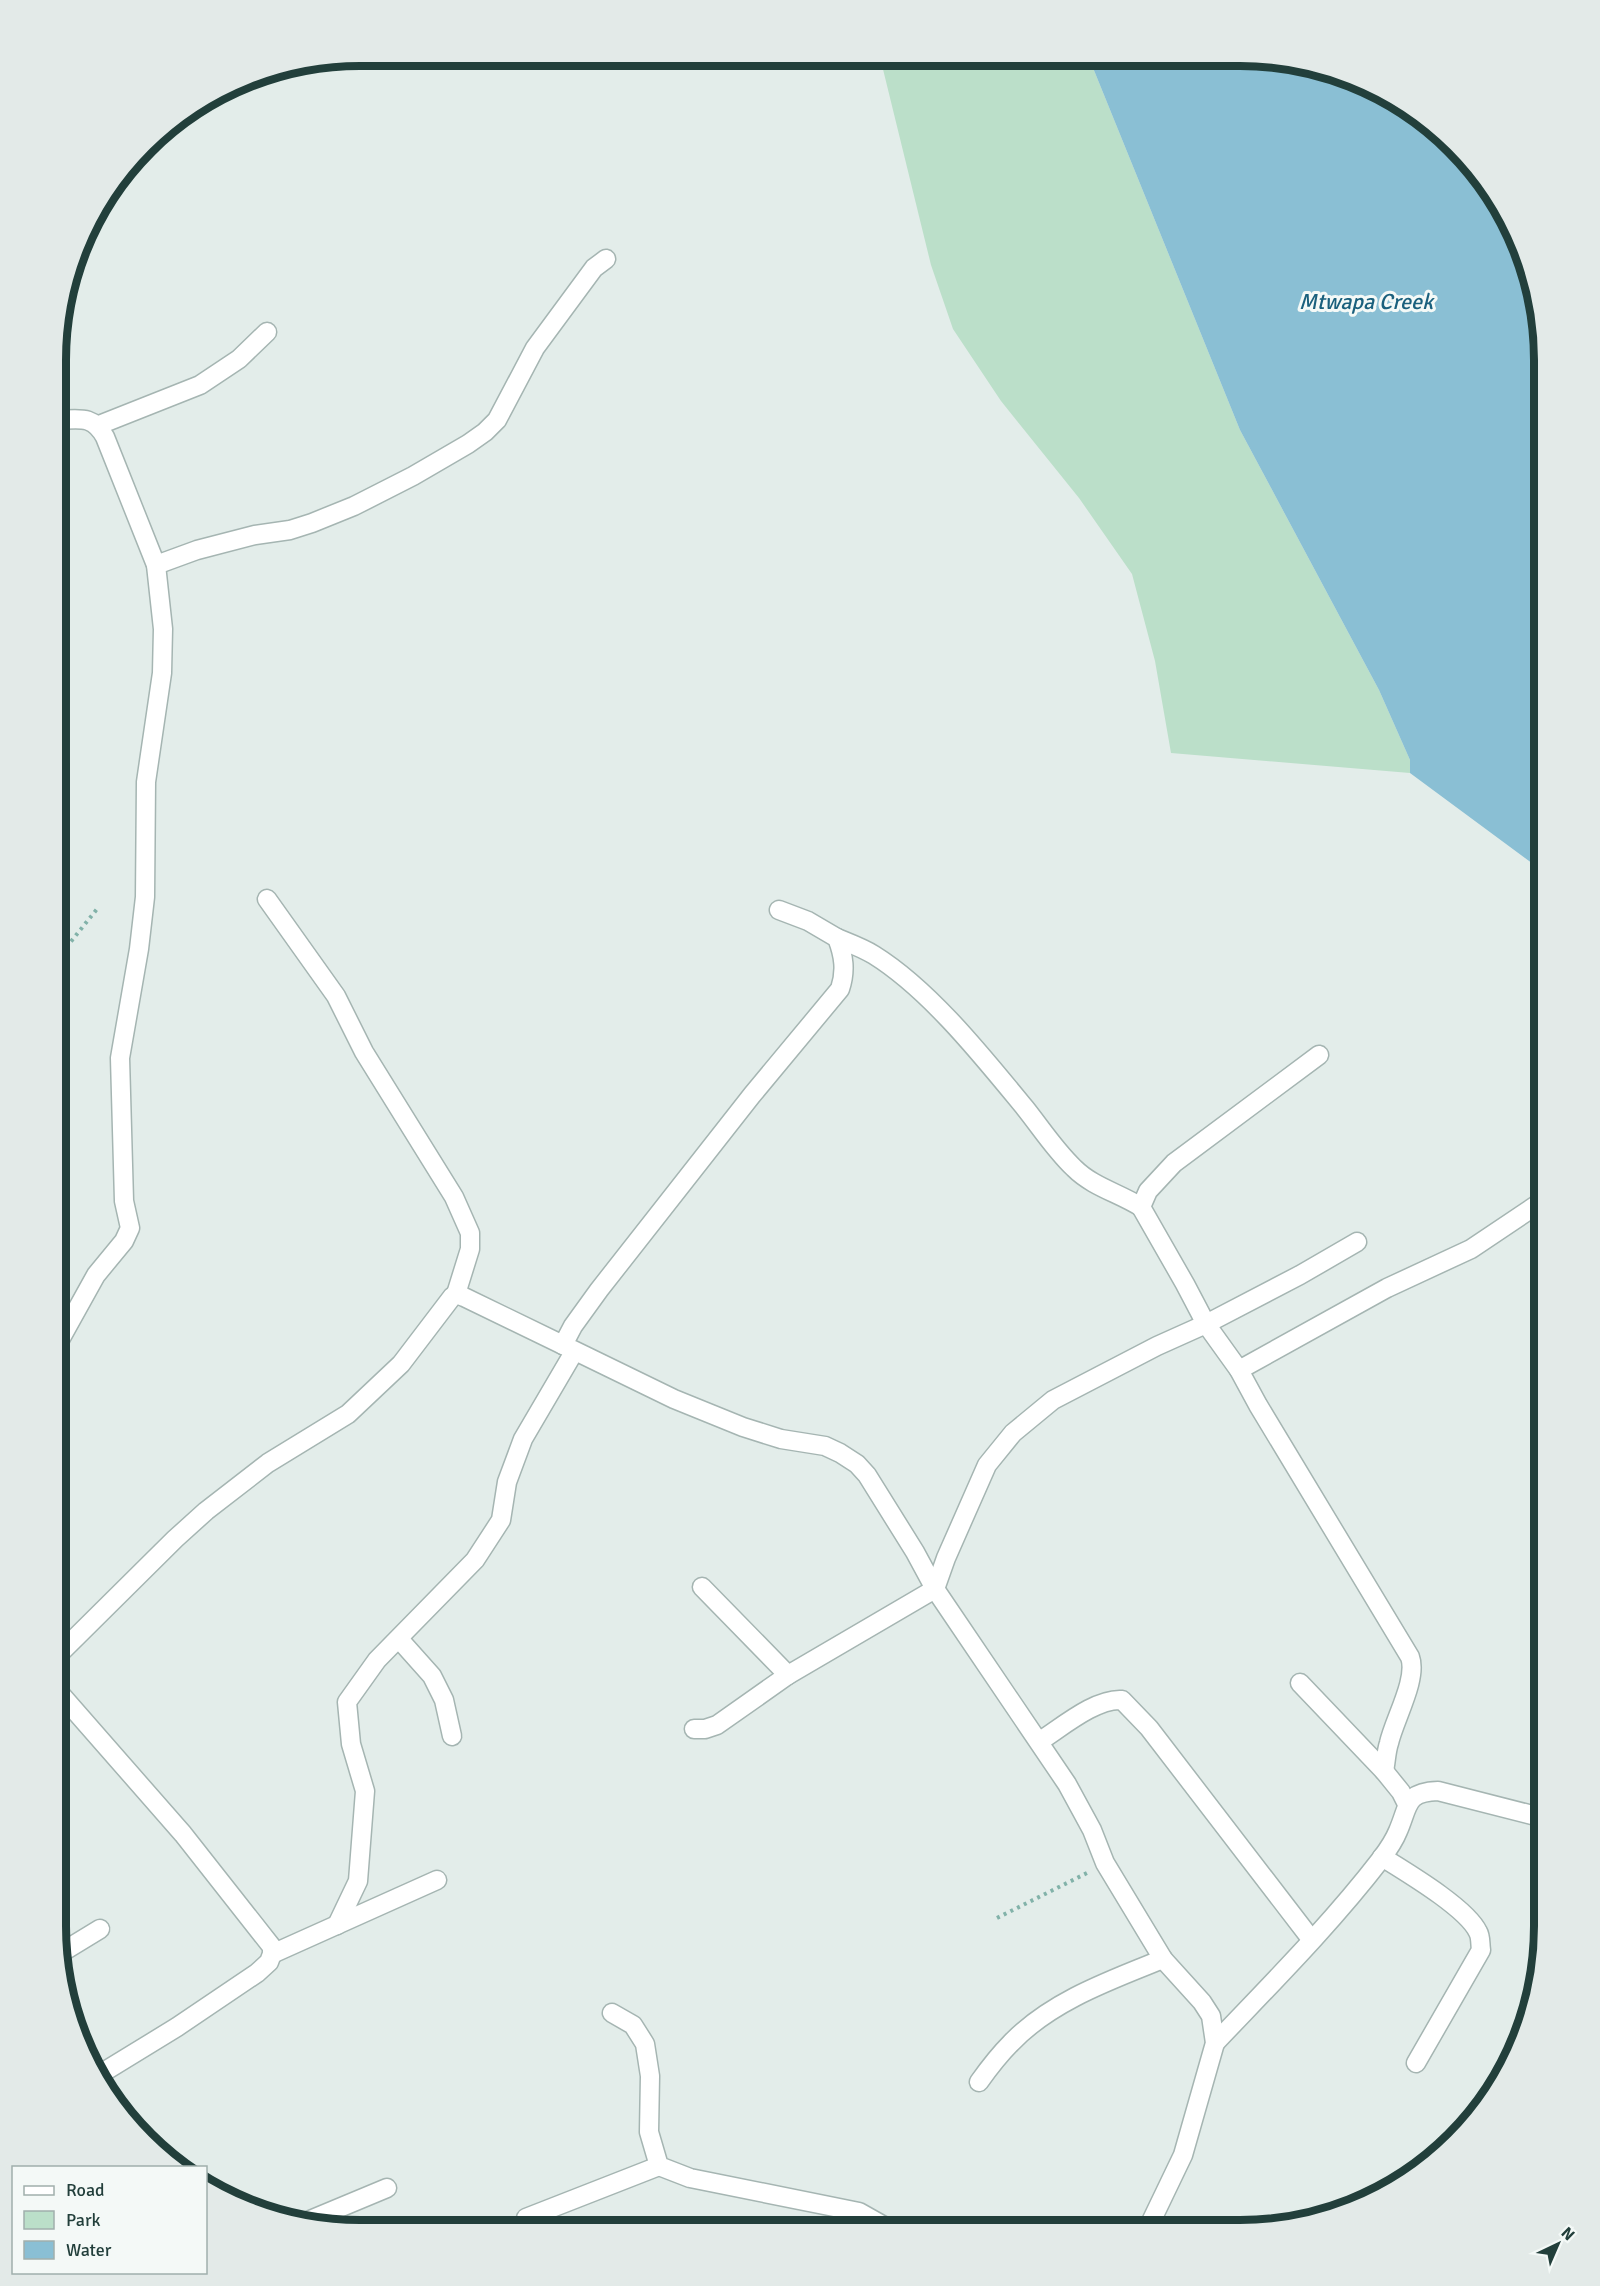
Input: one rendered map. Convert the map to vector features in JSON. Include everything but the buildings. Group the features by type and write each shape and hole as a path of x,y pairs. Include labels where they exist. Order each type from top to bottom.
{"street":[{"path":"156,565 197,550 312,523 354,506 414,476 485,432 497,420 535,348 594,268 606,259"},
{"path":"66,419 82,418 99,425 200,385 239,359 267,332"},
{"path":"66,1329 96,1275 124,1241 130,1228 124,1201 120,1058 139,949 145,897 146,782 162,673 163,629 156,565 99,425"},
{"path":"66,1647 174,1539 206,1511 268,1462 348,1414 401,1364 444,1306 456,1294 470,1249 470,1233 454,1197 364,1052 336,996 267,899"},
{"path":"779,910 808,921 837,938 873,954 918,989 984,1060 1059,1153 1076,1170 1099,1187 1141,1207 1206,1324 1239,1370 1413,1664 1405,1697 1389,1742 1384,1771"},
{"path":"337,1925 358,1881 365,1791 351,1744 347,1702 377,1660 475,1560 501,1520 507,1482 523,1439 568,1349 573,1326 752,1095 840,989 844,977 844,965 837,938"},
{"path":"1141,1207 1148,1191 1174,1162 1319,1055"},
{"path":"1239,1370 1387,1288 1471,1249 1534,1207"},
{"path":"694,1729 705,1729 717,1725 788,1675 935,1589 946,1558 987,1465 1012,1433 1053,1400 1157,1346 1206,1324 1357,1242"},
{"path":"456,1294 674,1399 743,1427 781,1439 825,1446 857,1464 867,1475 935,1589 1067,1784 1092,1830 1105,1863 1163,1959 1202,2002 1211,2016 1215,2043 1183,2155 1152,2220"},
{"path":"702,1587 788,1675"},
{"path":"399,1639 432,1676 444,1700 452,1736"},
{"path":"1300,1683 1384,1771 1401,1792 1407,1804"},
{"path":"1040,1741 1100,1703 1111,1699 1122,1700 1149,1728 1311,1939"},
{"path":"66,1700 183,1834 272,1947 269,1962 257,1973 177,2027 104,2072"},
{"path":"1215,2043 1311,1939 1382,1857 1398,1833 1407,1804 1413,1797 1424,1791 1438,1791 1534,1815"},
{"path":"1382,1857 1428,1886 1469,1919 1479,1933 1481,1950 1416,2063"},
{"path":"272,1954 437,1880"},
{"path":"67,1949 100,1929"},
{"path":"979,2082 1011,2042 1046,2014 1097,1986 1163,1959"},
{"path":"612,2013 633,2025 645,2044 650,2076 649,2133 659,2166"},
{"path":"526,2218 659,2166 690,2178 860,2212 875,2220"},
{"path":"318,2217 387,2188"}],"path":[{"path":"66,948 97,909"},
{"path":"997,1918 1105,1863"}],"green space":[{"path":"882,66 1092,66 1240,430 1379,690 1410,760 1410,773 1171,753 1155,661 1132,574 1079,498 1001,401 953,329 931,265"}],"water":[{"name":"Mtwapa Creek","path":"1092,66 1260,67 1316,76 1353,88 1404,115 1434,139 1461,166 1485,196 1495,213 1512,247 1524,284 1533,340 1534,865 1410,773 1410,760 1379,690 1240,430"}]}
